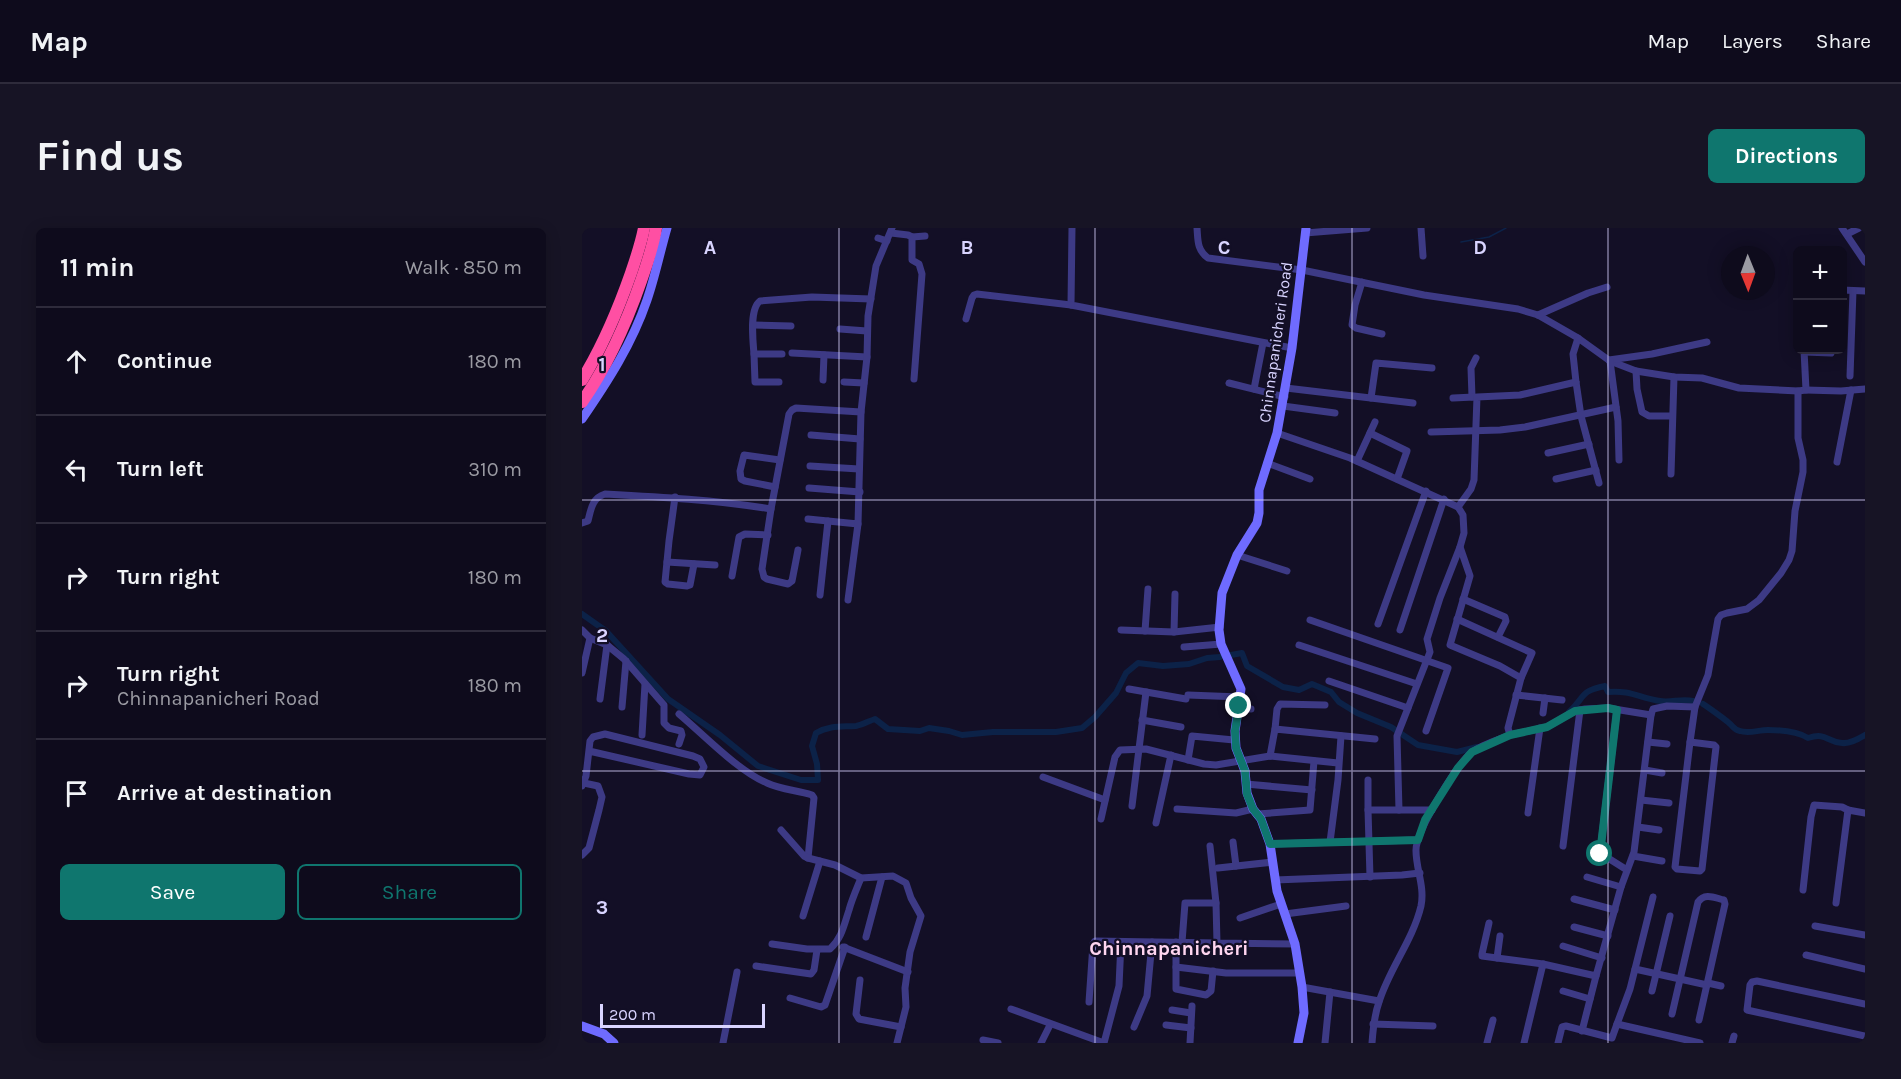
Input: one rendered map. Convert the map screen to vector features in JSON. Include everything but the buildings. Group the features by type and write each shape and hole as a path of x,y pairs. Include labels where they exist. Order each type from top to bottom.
{"highway":[{"path":"582,402 599,378 629,314 648,242 644,228"},
{"path":"582,380 603,343 656,228"}],"street":[{"path":"582,419 618,366 634,333 647,301 667,228"},
{"path":"1071,305 1072,228"},
{"path":"1197,228 1201,253 1208,258 1302,270 1424,295 1518,309 1538,315 1610,360 1635,371 1674,377 1702,378 1739,388 1865,389"},
{"path":"1306,230 1367,228"},
{"path":"1420,228 1423,256"},
{"path":"1859,228 1844,231 1865,261"},
{"path":"848,600 858,524 861,412 867,357 867,332 876,266 892,230 912,237 925,236"},
{"name":"Chinnapanicheri Road","path":"1298,1043 1304,1012 1295,944 1275,880 1270,844 1261,819 1255,812 1247,794 1245,771 1234,740 1240,689 1221,644 1220,627 1222,593 1237,555 1257,523 1259,490 1277,434 1292,348 1306,230"},
{"path":"912,237 912,260 919,264 922,274 914,379"},
{"path":"878,238 887,240"},
{"path":"1362,282 1352,325 1382,334"},
{"path":"1538,315 1588,292 1607,287"},
{"path":"1847,290 1865,291"},
{"path":"1850,376 1853,291"},
{"path":"966,319 972,298 977,294 1071,305 1292,348"},
{"path":"779,382 755,382 753,312 755,304 759,301 812,297 871,299"},
{"path":"753,326 791,326"},
{"path":"840,329 867,332"},
{"path":"1578,338 1573,354 1576,382 1581,416 1599,483"},
{"path":"1610,360 1664,352 1707,342"},
{"path":"1254,389 1263,343"},
{"path":"792,353 867,357"},
{"path":"754,354 782,354"},
{"path":"1690,742 1716,747 1700,871 1675,867 1690,742 1695,707 1708,675 1718,619 1721,615 1747,609 1759,600 1781,573 1792,551 1795,511 1803,472 1798,438 1804,354"},
{"path":"823,380 824,355"},
{"path":"1458,507 1473,486 1476,430 1471,368 1476,358"},
{"path":"1610,360 1618,421 1619,460"},
{"path":"1371,398 1376,363 1432,368"},
{"path":"1635,371 1642,412 1649,416 1672,416"},
{"path":"1671,474 1674,377"},
{"path":"844,382 864,383"},
{"path":"1453,398 1520,395 1576,382"},
{"path":"1229,383 1335,412"},
{"path":"1837,462 1851,390"},
{"path":"1285,397 1371,398 1413,403"},
{"path":"1431,432 1525,427 1616,407"},
{"path":"798,550 792,581 788,584 764,577 762,569 771,509 789,414 796,408 861,412"},
{"path":"1357,460 1376,422"},
{"path":"1370,433 1407,451 1397,479"},
{"path":"1277,434 1357,460 1458,507 1463,515 1464,533 1460,547 1426,639 1430,652 1397,736 1398,810"},
{"path":"811,435 860,439"},
{"path":"1548,453 1589,444"},
{"path":"775,487 745,481 741,479 740,471 744,455 780,460"},
{"path":"1267,464 1310,479"},
{"path":"810,466 859,469"},
{"path":"1556,479 1596,470"},
{"path":"809,488 860,492"},
{"path":"1378,624 1426,492"},
{"path":"582,523 588,521 594,501 598,496 605,494 675,497 771,509"},
{"path":"675,497 665,582 687,586 691,583 694,564"},
{"path":"1400,630 1444,500"},
{"path":"808,519 858,524"},
{"path":"819,595 828,521"},
{"path":"732,576 739,537 745,534 768,535"},
{"path":"1460,547 1470,576 1450,645 1500,666 1521,678"},
{"path":"1237,555 1287,571"},
{"path":"667,562 715,565"},
{"path":"1145,631 1148,589"},
{"path":"1174,632 1175,594"},
{"path":"1463,599 1505,617 1506,621 1498,637"},
{"path":"1457,619 1532,653 1516,695 1508,728 1510,735"},
{"path":"1310,620 1448,668 1426,731"},
{"path":"1121,630 1174,632 1220,627"},
{"path":"582,630 590,638 607,645 626,661 664,705 665,726 681,731 679,744"},
{"path":"582,674 590,638"},
{"path":"1184,646 1221,644"},
{"path":"600,699 607,645"},
{"path":"1299,645 1417,684"},
{"path":"622,707 626,661"},
{"path":"1329,681 1408,708"},
{"path":"642,735 645,684"},
{"path":"1129,689 1187,697 1240,697"},
{"path":"1132,806 1146,692"},
{"path":"1516,695 1562,700"},
{"path":"1543,713 1545,698"},
{"path":"1270,756 1277,709 1280,704 1325,705"},
{"path":"1582,1030 1621,887 1634,856 1653,709 1686,705 1695,707"},
{"path":"1238,708 1251,710"},
{"path":"1372,1043 1373,1024 1379,1001 1410,937 1421,905 1420,873 1416,850 1418,840 1425,820 1458,768 1472,752 1510,735 1547,727 1575,711 1608,708 1651,715"},
{"path":"1563,846 1580,710"},
{"path":"1617,710 1599,853 1627,870"},
{"path":"679,714 751,775 779,788 812,795 808,858"},
{"path":"1142,720 1181,728"},
{"path":"1528,813 1540,728"},
{"path":"1275,729 1375,739"},
{"path":"582,855 589,848 602,797 598,786 583,784 590,741 593,737 604,734 693,756 700,759 704,768 700,775 689,774 589,751"},
{"path":"1188,760 1192,736 1234,740"},
{"path":"1330,843 1341,736"},
{"path":"1648,742 1667,744"},
{"path":"1101,819 1117,753 1127,748 1139,748 1216,765 1270,756 1338,763"},
{"path":"1156,823 1171,755"},
{"path":"1176,809 1236,813 1308,812 1312,808 1314,761"},
{"path":"1645,770 1662,773"},
{"path":"1043,777 1105,800"},
{"path":"1368,780 1370,876"},
{"path":"1246,784 1312,790"},
{"path":"1641,800 1669,803"},
{"path":"1803,890 1814,806 1842,807 1865,813"},
{"path":"1368,810 1432,810"},
{"path":"1836,903 1848,810"},
{"path":"1638,827 1659,830"},
{"path":"781,830 808,858 836,865 861,878 892,876 906,883 910,898 921,916 910,952 905,988 906,1007 897,1043"},
{"path":"1270,844 1418,840"},
{"path":"1233,842 1236,866"},
{"path":"1210,846 1216,903 1217,943"},
{"path":"1634,856 1662,861"},
{"path":"803,916 820,861"},
{"path":"1218,868 1272,862"},
{"path":"1275,880 1420,873"},
{"path":"866,937 882,877"},
{"path":"1587,877 1621,887"},
{"path":"772,944 817,950 830,949 836,944 846,926 861,878"},
{"path":"1672,1014 1698,902 1701,898 1708,896 1724,900 1725,906 1699,1020"},
{"path":"1558,1043 1562,1027 1566,1026 1612,1041 1630,989 1653,897"},
{"path":"1574,899 1615,910"},
{"path":"1213,971 1211,991 1206,995 1176,989 1176,967 1185,903 1216,903"},
{"path":"1240,918 1283,909 1347,906"},
{"path":"1652,992 1670,916"},
{"path":"1489,923 1482,956 1543,964 1596,976"},
{"path":"1815,926 1865,936"},
{"path":"1574,927 1608,936"},
{"path":"1497,958 1500,936"},
{"path":"1089,1002 1094,942 1098,940 1295,944"},
{"path":"1011,1009 1105,1043 1119,986 1121,942"},
{"path":"1134,1028 1147,996 1152,942"},
{"path":"836,944 908,972"},
{"path":"1563,946 1602,958"},
{"path":"790,998 823,1007 827,1003 845,947"},
{"path":"756,966 811,974 814,970 817,950"},
{"path":"1806,955 1865,969"},
{"path":"1524,1043 1543,964"},
{"path":"1176,967 1226,973 1300,973"},
{"path":"1635,969 1681,980 1721,986"},
{"path":"723,1043 737,972"},
{"path":"860,980 856,1014 859,1019 901,1027"},
{"path":"1865,1004 1757,981 1750,985 1747,1010 1865,1036"},
{"path":"1302,987 1379,1001"},
{"path":"1563,991 1590,999"},
{"path":"1326,1043 1330,992"},
{"path":"1172,1010 1192,1009 1190,1043"},
{"path":"1487,1043 1493,1020"},
{"path":"1041,1043 1050,1024"},
{"path":"1373,1024 1433,1026"},
{"path":"1617,1024 1700,1043"},
{"path":"1166,1025 1191,1028"},
{"path":"582,1026 614,1043"},
{"path":"983,1040 998,1043"}],"waterway":[{"path":"1461,242 1489,237 1506,228"},
{"path":"582,614 606,631 668,699 720,735 758,766 801,780 818,780 812,746 816,733 826,729 861,725 875,719 888,729 920,731 929,728 962,735 993,732 1056,732 1082,728 1116,693 1126,673 1138,663 1163,666 1189,664 1207,658 1220,657"},
{"path":"1231,655 1242,653 1247,666 1283,687 1299,690 1312,684 1331,692 1339,702 1357,713 1391,727 1418,745 1457,752 1477,747"},
{"path":"1569,712 1586,693 1605,686 1608,692 1629,693 1660,701 1693,701"},
{"path":"1703,704 1735,729 1743,732 1783,731 1808,738 1819,736 1845,743 1865,735"}],"district":[{"name":"Chinnapanicheri","path":"1169,948"}],"route":[{"path":"1239,706 1234,740 1245,771 1247,794 1253,809 1261,819 1270,844 1418,840 1425,820 1458,768 1472,752 1510,735 1547,727 1575,711 1608,708 1617,710 1600,854"}]}
